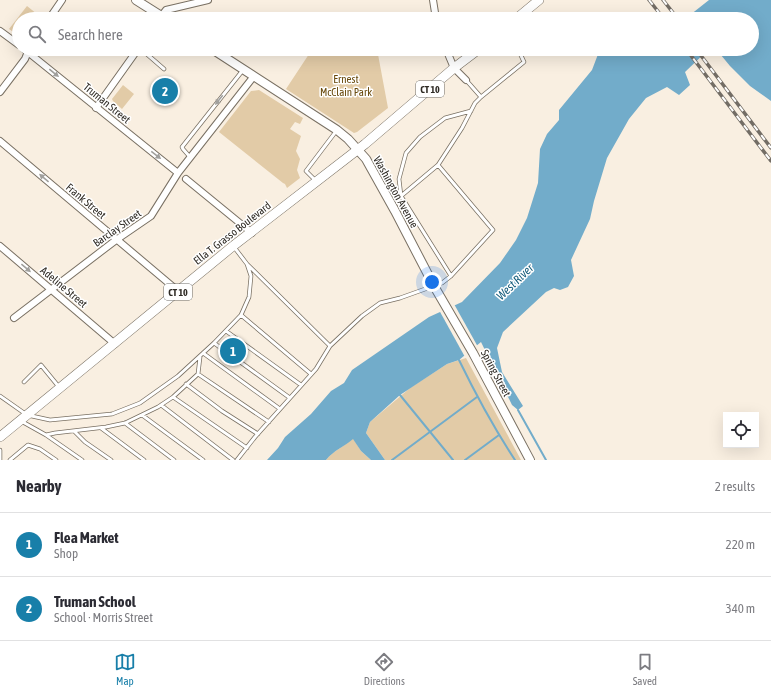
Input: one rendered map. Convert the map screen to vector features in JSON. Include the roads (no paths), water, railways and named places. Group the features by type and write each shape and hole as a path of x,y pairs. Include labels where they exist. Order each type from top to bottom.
{"main road":[{"path":"136,0 153,12"},
{"path":"525,12 540,0"},
{"name":"Washington Avenue","path":"222,56 343,134 358,150 366,159 388,198 440,296"},
{"name":"Ella T. Grasso Boulevard","path":"0,437 234,246 358,150 470,56"},
{"name":"Spring Street","path":"440,296 473,353 530,460"}],"street":[{"path":"54,12 62,0"},
{"path":"165,12 166,10 192,2 208,0"},
{"path":"433,0 435,12"},
{"path":"0,31 12,40"},
{"path":"0,92 26,56"},
{"name":"Truman Street","path":"34,56 96,108 178,173"},
{"path":"96,108 134,56"},
{"path":"449,56 454,68 466,80"},
{"name":"Barclay Street","path":"14,318 150,216 178,173 254,76"},
{"name":"Frank Street","path":"0,141 178,291"},
{"path":"186,179 252,233"},
{"name":"Adeline Street","path":"0,246 115,344"}],"lane":[{"path":"148,56 164,69"},
{"path":"401,196 438,164 475,103 481,96 524,62 521,56"},
{"path":"190,157 182,149 182,147 243,70"},
{"path":"466,80 481,96"},
{"path":"451,276 401,196 399,179 406,153 420,137 445,118 472,110"},
{"path":"318,182 306,171 336,130"},
{"path":"237,460 311,374 330,346 362,316 380,303 441,284 451,276 494,230 438,164"},
{"path":"234,246 247,264 330,346"},
{"path":"0,396 28,414 50,420 112,414 140,403 178,376 241,315 249,297 251,276 247,264"},
{"path":"241,315 311,374"},
{"path":"226,331 301,385"},
{"path":"214,342 290,398"},
{"path":"46,435 101,428 125,423 161,406 198,374 201,355"},
{"path":"201,355 280,410"},
{"path":"24,382 41,365 60,388"},
{"path":"198,374 269,422"},
{"path":"186,384 222,412 258,434"},
{"path":"173,397 247,448"},
{"path":"161,406 233,460"},
{"path":"142,415 203,460"},
{"path":"20,421 46,435 82,460"},
{"path":"125,423 174,460"},
{"path":"101,428 144,460"},
{"path":"74,431 85,442 111,460"},
{"path":"10,460 28,445 40,449 56,460"},
{"path":"0,450 0,460"}],"water":[{"path":"709,0 771,0 771,101 750,86 722,56 759,56 759,12 694,12"},
{"name":"West River","path":"597,56 702,56 685,72 690,85 679,95 667,87 646,98 629,119 607,158 590,219 571,260 574,276 568,287 560,290 554,288 546,292 503,332 497,348 502,372 523,406 518,410 512,405 481,342 459,360 447,364 400,395 370,422 366,433 385,460 371,460 361,451 353,439 326,460 267,460 278,448 285,437 311,414 331,391 344,383 352,370 429,317 462,302 500,263 516,240 527,218 538,183 540,149 547,134 559,120 559,110 592,70"}],"waterway":[{"path":"459,360 472,386 515,460"},
{"path":"400,395 453,460"},
{"path":"392,460 477,397"},
{"path":"518,410 546,460"},
{"path":"465,460 499,435"}],"railway":[{"path":"649,0 658,12"},
{"path":"663,0 672,12"},
{"path":"691,56 771,161"},
{"path":"701,56 771,148"}],"place":[{"name":"Truman School","path":"165,91"},
{"name":"Flea Market","path":"233,351"}],"park label":[{"name":"Ernest McClain Park","path":"346,85"}]}
